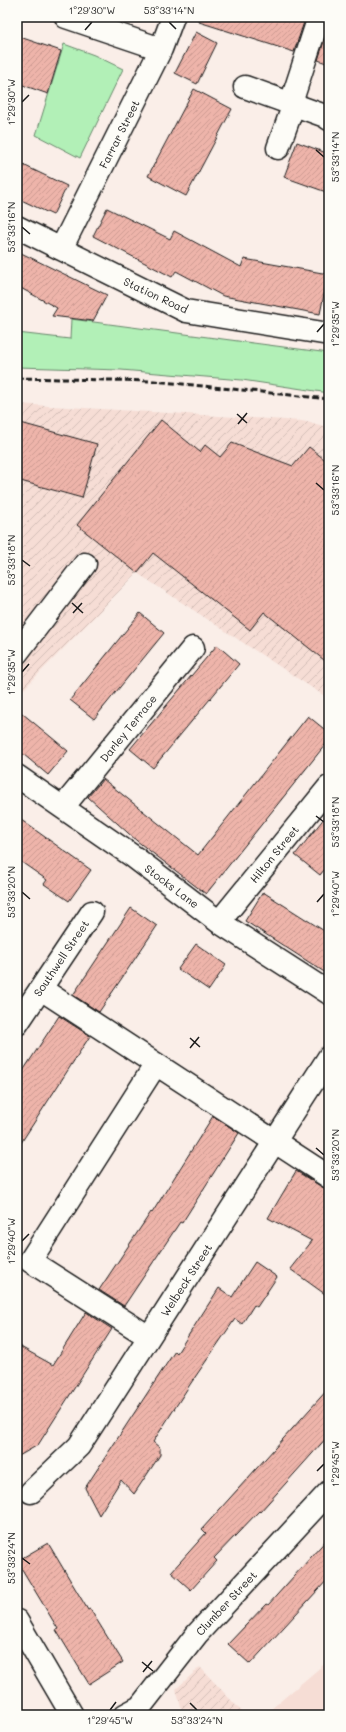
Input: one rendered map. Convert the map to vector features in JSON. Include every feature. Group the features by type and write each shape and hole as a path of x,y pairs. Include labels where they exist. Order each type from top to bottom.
{"street":[{"path":"66,17 161,49"},
{"name":"Farrar Street","path":"61,249 161,49 173,17"},
{"path":"278,148 319,17"},
{"path":"245,86 325,116 329,119"},
{"name":"Station Road","path":"17,227 186,310 329,334"},
{"path":"17,653 85,564"},
{"name":"Darley Terrace","path":"63,807 193,648"},
{"name":"Stocks Lane","path":"17,776 134,857 219,922 329,993"},
{"name":"Hilton Street","path":"219,922 329,787"},
{"name":"Southwell Street","path":"17,1024 92,912"},
{"path":"41,989 329,1177"},
{"name":"Welbeck Street","path":"31,1492 79,1446 329,1058"},
{"path":"149,1337 30,1261 156,1064"},
{"name":"Clumber Street","path":"126,1715 140,1707 197,1634 329,1492"},
{"path":"17,1620 72,1715"}],"shaded area":[{"path":"17,404 302,421 329,427 329,699 137,573 17,696"},
{"path":"329,1660 329,1715 264,1715"},
{"path":"200,1667 245,1715 183,1715 176,1689"}],"green space":[{"path":"64,44 94,55 123,69 80,158 36,135"},
{"path":"71,319 329,353 329,393 242,380 121,370 17,367 17,333 70,339"}],"building":[{"path":"200,17 288,17 304,22 294,52 199,22"},
{"path":"328,29 329,30 329,64 318,60"},
{"path":"196,32 217,43 197,84 175,73"},
{"path":"17,36 61,51 48,94 17,83"},
{"path":"194,89 232,109 186,196 148,176"},
{"path":"297,142 329,154 329,193 284,177"},
{"path":"17,162 67,186 53,215 17,198"},
{"path":"107,208 170,239 174,231 241,267 244,259 328,274 320,314 223,296 176,271 172,277 93,236"},
{"path":"17,251 107,295 93,321 52,316 57,308 17,286"},
{"path":"161,420 200,452 205,445 220,457 232,443 293,466 309,447 329,463 329,664 264,612 250,630 153,553 137,573 77,525"},
{"path":"17,422 97,444 82,498 17,480"},
{"path":"140,613 164,633 94,719 70,700"},
{"path":"217,645 239,664 153,768 130,749"},
{"path":"17,709 68,751 48,775 17,749"},
{"path":"308,716 329,733 329,740 206,894 137,841 88,797 103,779 198,855"},
{"path":"329,812 329,864 320,875 295,855"},
{"path":"17,817 91,870 69,901 44,884 47,880 17,859"},
{"path":"263,892 329,934 329,975 245,921"},
{"path":"131,908 157,926 99,1012 73,995"},
{"path":"196,944 226,965 209,990 178,969"},
{"path":"59,1016 90,1036 17,1149 17,1080"},
{"path":"213,1116 239,1133 182,1223 180,1222 124,1306 99,1290 151,1212 152,1213"},
{"path":"296,1171 322,1187 329,1189 329,1297 290,1269 312,1241 268,1218"},
{"path":"255,1262 277,1277 257,1307 254,1305 242,1324 235,1319 191,1383 153,1442 160,1448 160,1455 134,1494 121,1480 99,1515 85,1488 175,1351 177,1353 219,1288 232,1297"},
{"path":"86,1312 112,1329 38,1445 17,1457 17,1345 53,1365"},
{"path":"329,1388 329,1435 260,1512 259,1511 214,1558 217,1561 191,1590 171,1572 206,1533 202,1529"},
{"path":"329,1537 329,1578 250,1664 228,1644 266,1604 268,1605"},
{"path":"48,1543 88,1610 90,1609 123,1662 89,1684 17,1561"}],"railway":[{"path":"17,378 154,381 329,399"}]}
